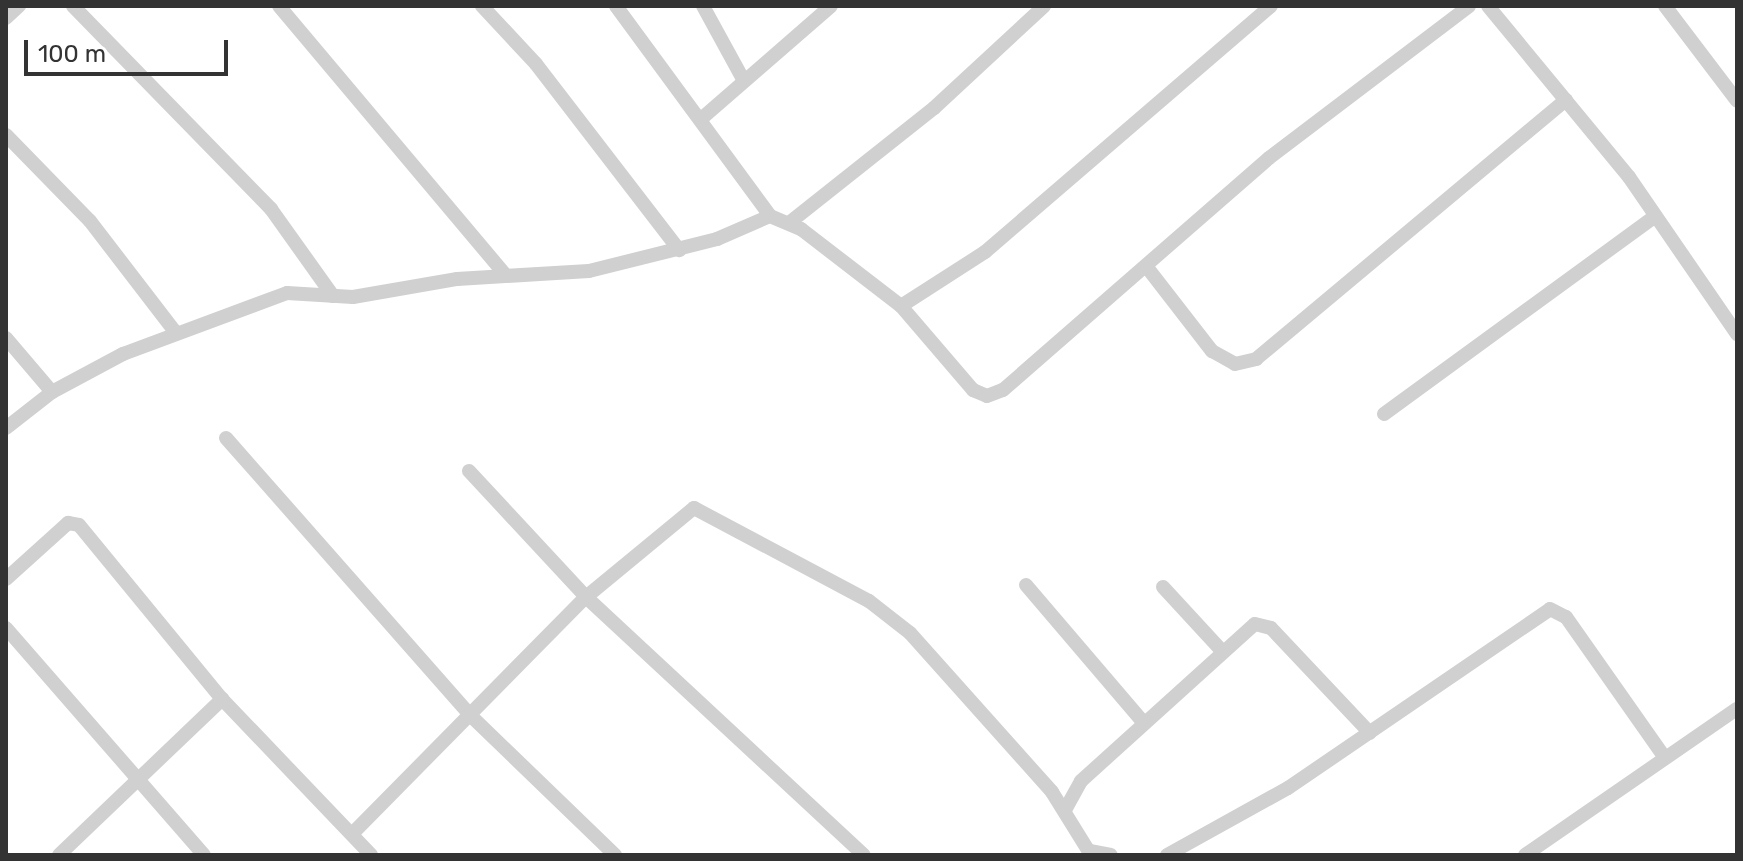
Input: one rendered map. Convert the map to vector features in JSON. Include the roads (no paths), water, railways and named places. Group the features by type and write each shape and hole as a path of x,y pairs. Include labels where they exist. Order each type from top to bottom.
{"street":[{"path":"6,18 19,6"},
{"path":"73,6 271,209 333,296"},
{"path":"279,6 506,276"},
{"path":"482,6 536,64 679,250"},
{"path":"616,6 770,216 789,223 901,306 973,390 987,396 1146,266 1322,114 1469,6"},
{"path":"703,6 744,81"},
{"path":"701,119 831,6"},
{"path":"789,223 934,108 1044,6"},
{"path":"901,306 985,252 1271,6"},
{"path":"1488,6 1656,216 1737,334"},
{"path":"1665,6 1737,101"},
{"path":"1146,266 1212,351 1235,364 1256,359 1566,100"},
{"path":"6,135 90,221 176,333"},
{"path":"6,428 52,392 176,333 287,293 333,296 506,276 589,271 679,250 770,216"},
{"path":"1384,414 1656,216"},
{"path":"6,338 52,392"},
{"path":"226,438 470,715 615,855"},
{"path":"469,471 586,597 864,855"},
{"path":"352,834 586,597 680,513 701,510 893,618 1065,810 1091,853 1111,855"},
{"path":"6,579 68,523 79,525 222,699 371,855"},
{"path":"1026,585 1144,723"},
{"path":"1163,587 1222,651"},
{"path":"1167,855 1370,733 1522,624 1556,609 1665,758"},
{"path":"1065,810 1081,781 1248,627 1265,624 1370,733"},
{"path":"6,628 135,782 204,855"},
{"path":"59,855 222,699"},
{"path":"1525,855 1737,709"}]}
